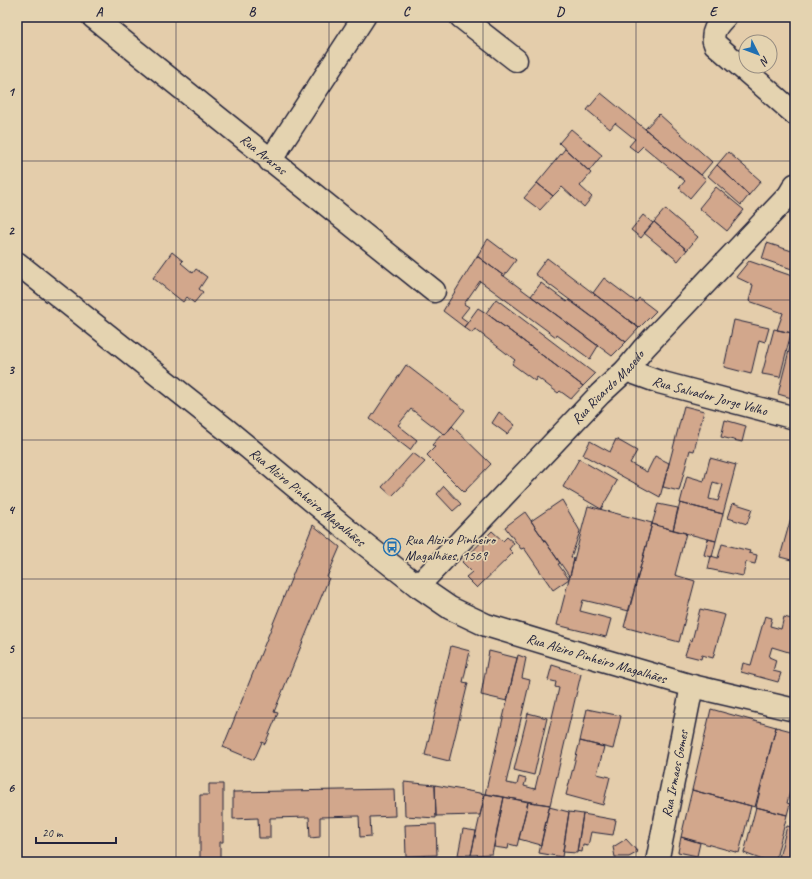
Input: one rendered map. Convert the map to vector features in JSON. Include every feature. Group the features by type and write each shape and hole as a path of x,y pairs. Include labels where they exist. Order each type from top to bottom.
{"street":[{"name":"Rua Araras","path":"93,17 270,161 434,291"},
{"path":"270,161 364,17"},
{"path":"461,17 516,60"},
{"path":"725,17 714,31 712,38 715,44 795,114"},
{"name":"Rua Ricardo Macedo","path":"418,586 600,394 626,370 644,348 789,195 795,185"},
{"name":"Rua Alziro Pinheiro Magalhães","path":"17,263 227,430 418,586 450,608 486,625 692,686 795,710"},
{"name":"Rua Salvador Jorge Velho","path":"626,370 659,382 795,418"},
{"name":"Rua Irmaos Gomes","path":"657,862 692,686"}],"building":[{"path":"601,93 706,179 690,198 679,188 685,181 643,146 637,152 629,146 635,139 615,123 610,129 587,110"},
{"path":"659,114 712,162 701,175 645,129"},
{"path":"571,129 602,155 589,171 559,143"},
{"path":"565,149 591,173 580,186 592,197 584,207 562,187 553,196 537,183"},
{"path":"728,152 761,181 749,195 717,165"},
{"path":"717,165 749,195 741,205 708,176"},
{"path":"537,183 553,196 540,210 524,198"},
{"path":"716,187 744,210 727,231 699,208"},
{"path":"665,209 698,237 687,250 654,222"},
{"path":"643,215 653,223 641,238 631,230"},
{"path":"654,222 687,250 678,261 644,233"},
{"path":"488,239 516,260 504,276 477,256"},
{"path":"767,243 795,252 795,270 762,259"},
{"path":"172,252 183,261 181,263 193,273 196,269 207,277 199,289 203,292 194,303 187,297 183,302 153,278"},
{"path":"477,256 598,346 590,359 557,335 556,337 480,281 464,304 469,307 461,317 468,322 464,327 443,311"},
{"path":"547,258 639,328 626,342 535,274"},
{"path":"749,261 795,277 793,333 777,330 783,313 749,301 753,285 736,277"},
{"path":"604,278 636,302 639,298 656,311 639,328 593,293"},
{"path":"541,283 567,302 569,300 626,342 612,356 531,296"},
{"path":"496,299 595,374 583,386 486,313"},
{"path":"478,308 583,386 571,399 560,391 558,393 537,377 535,381 512,364 515,360 475,329 472,333 464,327"},
{"path":"734,320 769,328 765,342 759,340 751,374 724,367"},
{"path":"795,327 795,399 778,394"},
{"path":"774,329 791,333 780,377 762,374"},
{"path":"406,365 465,410 445,435 411,409 398,425 417,440 410,450 370,419"},
{"path":"684,406 704,411 694,451 690,450 679,491 663,487"},
{"path":"499,412 515,425 507,434 492,423"},
{"path":"725,420 746,426 742,442 721,437"},
{"path":"452,426 491,464 464,492 427,455 435,447 432,445 443,433 445,435"},
{"path":"616,439 637,451 630,463 647,472 655,456 669,463 660,497 583,455 590,441 610,452"},
{"path":"413,453 425,462 392,496 382,487"},
{"path":"710,458 736,465 723,514 680,503 687,476 704,481","holes":["713,482 723,485 718,501 709,499"]},
{"path":"579,459 617,481 601,509 563,487"},
{"path":"444,486 461,504 453,511 437,494"},
{"path":"562,500 580,531 571,558 574,559 570,577 531,521"},
{"path":"680,503 723,514 716,541 673,530"},
{"path":"733,503 752,509 747,524 728,518"},
{"path":"658,504 678,508 673,530 652,524"},
{"path":"588,506 652,523 629,611 583,600 580,611 611,619 606,637 557,625"},
{"path":"525,512 560,563 558,564 569,579 553,590 524,548 521,549 505,527"},
{"path":"792,514 795,515 795,561 780,557"},
{"path":"652,524 686,533 675,575 695,581 679,642 624,627"},
{"path":"313,525 340,547 327,577 329,578 274,712 278,713 265,744 262,742 254,760 223,747"},
{"path":"492,531 503,541 507,537 514,543 509,549 513,553 477,588 466,577 472,572 462,562"},
{"path":"708,539 716,541 712,557 704,555"},
{"path":"722,544 750,551 749,553 757,555 755,564 746,562 743,576 708,569 711,556 718,558"},
{"path":"700,609 725,615 713,658 702,655 701,659 685,655 690,640 692,641"},
{"path":"765,616 772,618 770,626 781,629 784,617 795,620 795,654 772,647 769,657 776,660 773,671 781,673 778,682 741,672 743,663 751,665"},
{"path":"451,646 470,651 463,682 468,683 449,761 425,755"},
{"path":"489,651 517,658 507,701 481,695"},
{"path":"518,655 526,658 522,678 530,680 506,783 517,785 519,777 526,779 524,786 535,789 559,688 555,687 556,682 548,680 552,665 581,674 550,805 485,794"},
{"path":"587,709 621,716 613,749 580,741"},
{"path":"711,709 776,727 755,807 692,790"},
{"path":"528,713 547,718 534,775 514,770"},
{"path":"776,727 795,732 795,774 787,803 790,804 787,815 756,807"},
{"path":"580,741 604,747 597,774 610,777 603,805 566,795"},
{"path":"404,782 435,785 436,818 405,816"},
{"path":"209,784 223,784 223,842 220,842 220,861 200,862 200,795 209,795"},
{"path":"435,785 485,794 480,815 436,816"},
{"path":"394,789 395,816 370,817 371,836 360,837 359,816 320,817 320,837 310,838 309,817 270,818 270,838 259,838 258,818 233,819 233,792"},
{"path":"692,790 751,806 739,853 681,837"},
{"path":"485,794 504,797 492,854 471,855"},
{"path":"504,797 528,802 517,846 509,844 508,849 494,847"},
{"path":"528,802 550,805 541,845 519,839"},
{"path":"549,807 569,812 562,857 539,853"},
{"path":"756,807 787,815 775,862 768,862 744,853"},
{"path":"569,812 583,814 577,853 563,852"},
{"path":"583,814 616,820 613,835 591,832 588,846 583,845 582,852 577,851"},
{"path":"436,824 437,855 406,856 405,825"},
{"path":"787,826 795,828 795,862 778,862"},
{"path":"463,829 476,831 471,855 458,855"},
{"path":"681,837 700,843 697,856 678,852"},
{"path":"626,839 638,852 629,857 615,857 613,847"}],"place":[{"name":"Rua Alziro Pinheiro Magalhães, 1569","path":"392,547"}]}
